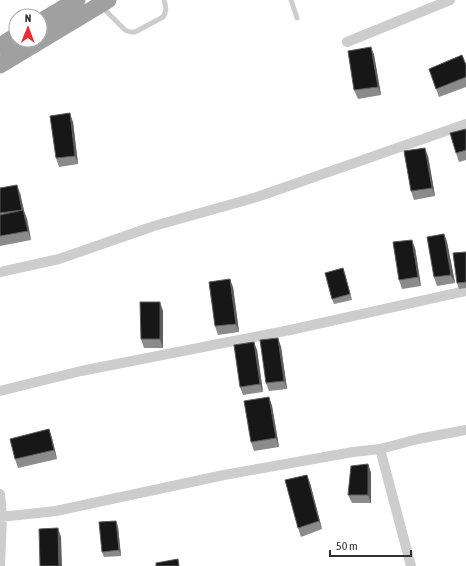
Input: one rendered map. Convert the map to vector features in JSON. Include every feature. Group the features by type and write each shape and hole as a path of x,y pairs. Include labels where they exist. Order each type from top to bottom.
{"highway":[{"path":"48,17 77,0"},
{"path":"0,64 104,2"}],"street":[{"path":"348,42 450,0"},
{"path":"0,272 59,259 154,226 257,197 466,124"},
{"path":"0,391 81,371 282,331 466,291"},
{"path":"1,517 56,511 224,475 353,452 380,449 418,439 466,430"},
{"path":"380,449 411,566"},
{"path":"0,494 0,566"}],"lane":[{"path":"104,2 125,30 135,32 163,17 166,12 164,0"},
{"path":"291,0 297,18"}],"building":[{"path":"371,47 378,87 354,90 348,51"},
{"path":"462,55 466,65 466,77 436,89 429,69"},
{"path":"70,113 75,156 56,158 50,116"},
{"path":"466,129 466,150 456,153 450,133"},
{"path":"425,148 432,188 411,191 404,151"},
{"path":"17,185 22,210 0,213 0,188"},
{"path":"23,210 28,231 0,236 0,215"},
{"path":"444,234 451,275 434,277 427,237"},
{"path":"412,240 418,277 399,280 393,242"},
{"path":"466,252 466,282 457,283 453,253"},
{"path":"343,268 350,294 332,299 325,273"},
{"path":"230,279 236,324 215,326 209,282"},
{"path":"140,302 160,302 160,339 141,339"},
{"path":"278,338 284,381 266,383 260,340"},
{"path":"254,342 260,384 240,387 234,345"},
{"path":"269,397 276,438 251,442 244,401"},
{"path":"49,429 54,450 15,459 10,439"},
{"path":"368,464 368,495 348,495 351,466"},
{"path":"307,475 319,521 298,528 285,480"},
{"path":"116,521 119,550 102,552 99,522"},
{"path":"58,528 59,566 40,566 39,529"},
{"path":"178,559 179,566 156,566 156,563"}]}
